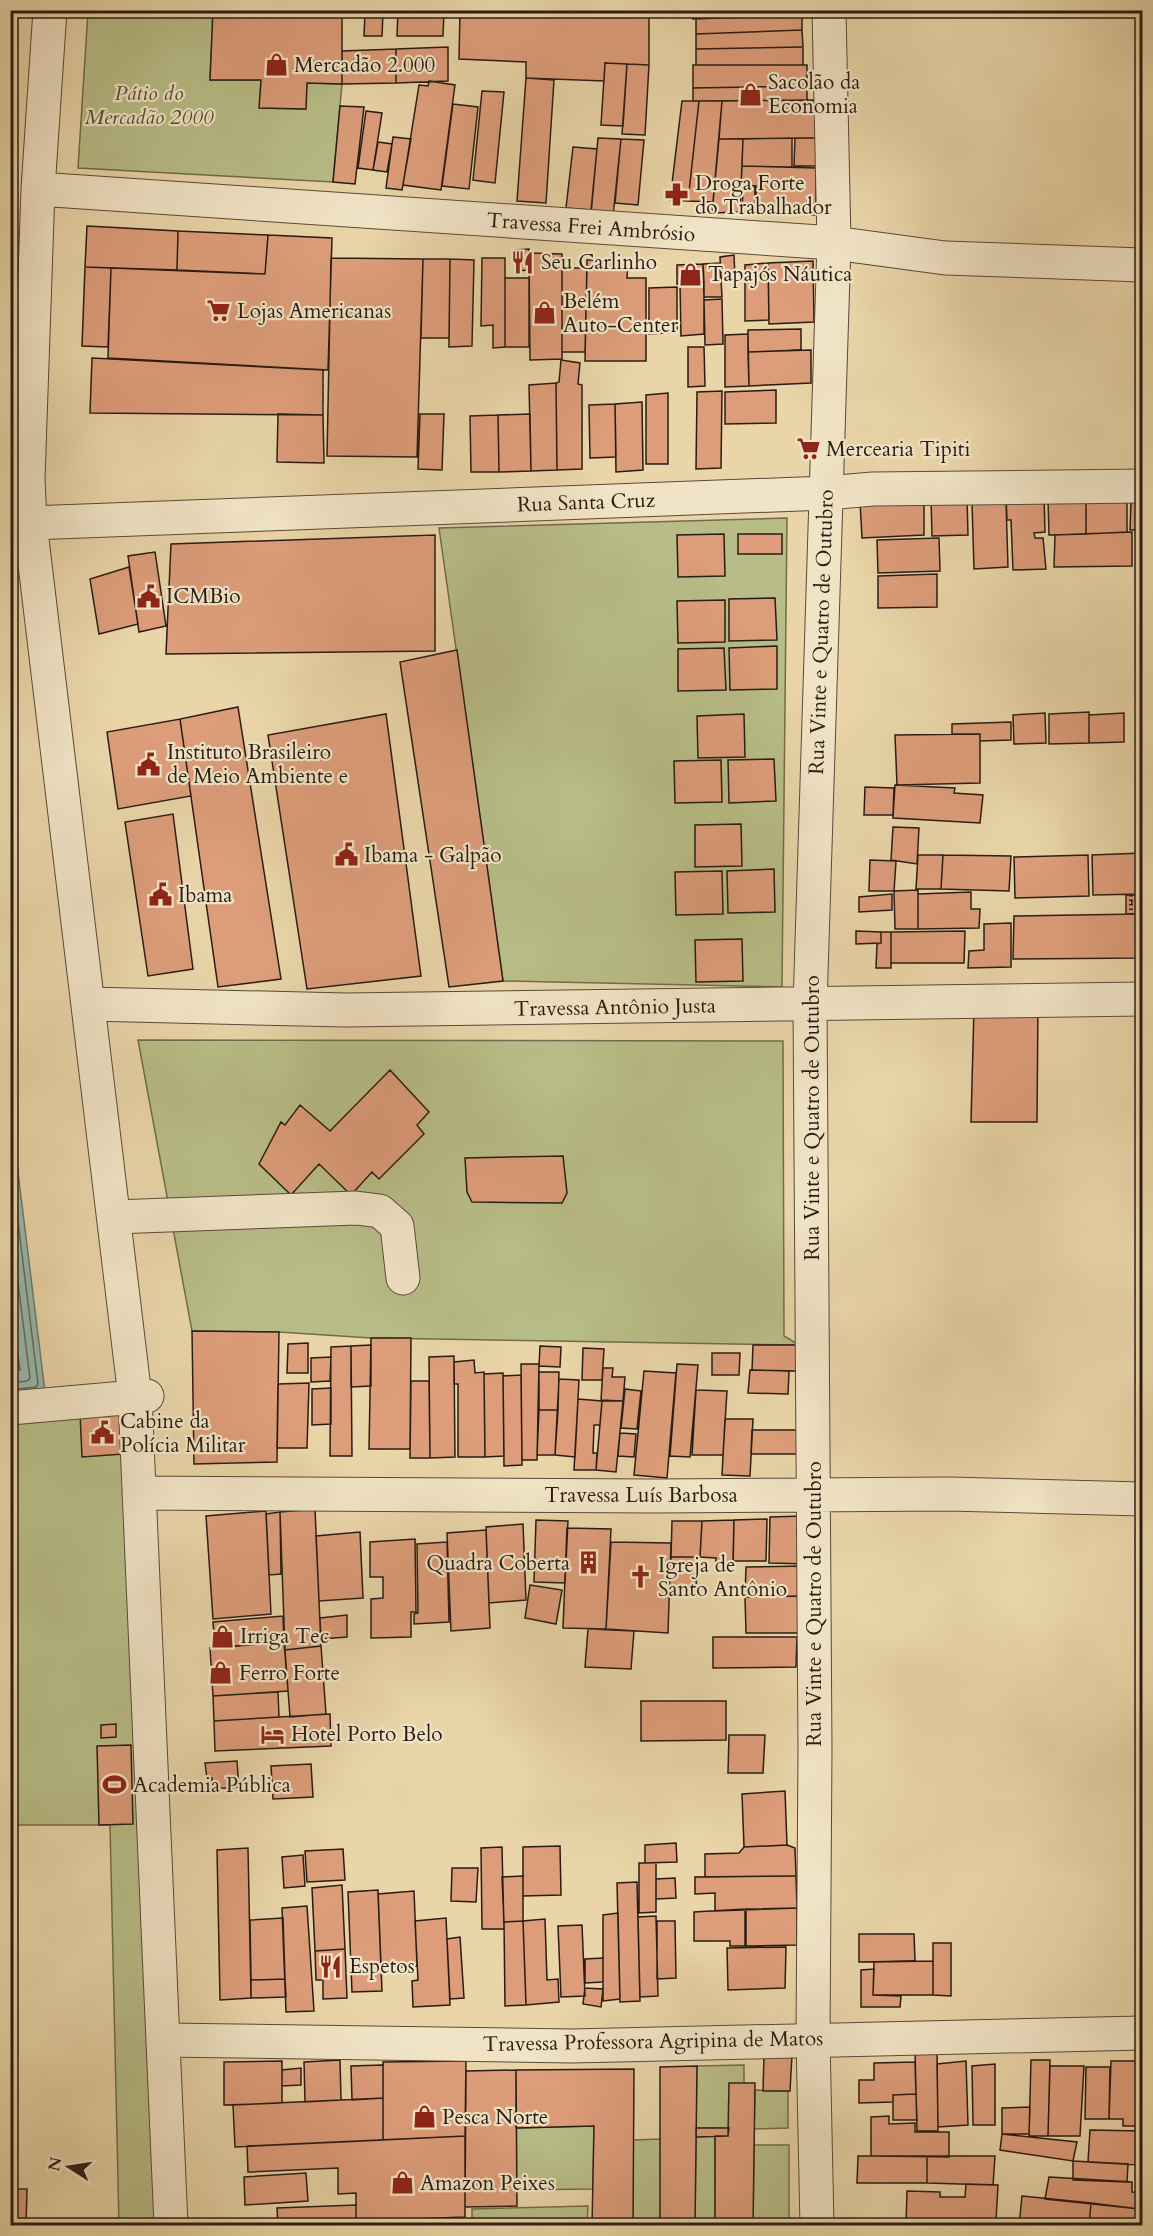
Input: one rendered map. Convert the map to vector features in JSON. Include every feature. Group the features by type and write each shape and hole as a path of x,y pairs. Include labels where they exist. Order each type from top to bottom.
{"street":[{"path":"50,10 38,189 28,479 30,523 114,1217 141,1396 139,1493 171,2226"},
{"name":"Rua Vinte e Quatro de Outubro","path":"817,2226 813,2038 814,1494 810,1006 834,243 829,10"},
{"name":"Travessa Frei Ambrósio","path":"38,189 834,243 945,258 1143,265"},
{"name":"Rua Santa Cruz","path":"30,523 826,493 873,489 1143,486"},
{"name":"Travessa Antônio Justa","path":"88,1004 345,1010 810,1006 1143,999"},
{"path":"114,1217 356,1208 380,1211 397,1226 404,1278"},
{"path":"10,1408 141,1396"},
{"name":"Travessa Luís Barbosa","path":"139,1493 644,1496 814,1494 1143,1499"},
{"name":"Travessa Professora Agripina de Matos","path":"163,2040 572,2046 813,2038 1143,2033"}],"path":[{"path":"1131,895 1131,914"},
{"path":"1131,903 1143,903"}],"green space":[{"name":"Pátio do Mercadão 2000","path":"88,11 213,11 210,80 261,80 260,108 305,109 307,83 342,84 333,182 78,168"},
{"path":"787,518 782,987 503,981 439,528"},
{"path":"138,1040 783,1041 784,1336 799,1345 371,1338 279,1332 192,1331"},
{"path":"125,1384 162,2225 119,2225 110,1825 11,1825 10,1396"},
{"path":"744,2065 744,2083 729,2128 696,2128 697,2066"},
{"path":"755,2090 788,2091 788,2128 754,2129"},
{"path":"594,2126 593,2189 516,2190 516,2128"},
{"path":"715,2136 715,2225 695,2226 696,2137"},
{"path":"661,2139 660,2225 633,2226 633,2140"},
{"path":"754,2145 789,2145 789,2225 753,2226"},
{"path":"588,2206 587,2225 472,2225 472,2209"}],"water":[{"path":"10,1107 45,1392 10,1396"}],"building":[{"name":"Mercadão 2.000","path":"213,10 342,10 342,84 307,83 306,109 259,108 261,80 210,80"},
{"path":"398,10 444,10 443,36 397,36"},
{"path":"460,10 649,10 649,65 605,63 604,81 526,78 526,62 459,59"},
{"path":"693,10 806,10 806,15 693,19"},
{"path":"365,13 383,13 382,36 364,36"},
{"path":"802,14 802,30 696,34 696,18"},
{"path":"802,30 803,47 696,49 696,34"},
{"path":"448,47 448,81 396,83 396,49"},
{"path":"803,47 803,65 696,65 696,49"},
{"path":"396,49 396,83 342,84 342,51"},
{"path":"605,63 627,64 623,126 601,125"},
{"path":"627,64 649,65 645,135 622,134"},
{"path":"693,65 807,65 807,86 693,88"},
{"path":"526,78 554,80 546,203 517,201"},
{"path":"429,81 455,85 441,190 403,185 419,85 428,86"},
{"name":"Sacolão da Economia","path":"807,86 807,100 693,101 693,88"},
{"path":"482,91 504,92 495,183 473,180"},
{"path":"816,100 817,138 719,139 722,101"},
{"path":"682,101 699,101 688,201 670,200"},
{"path":"699,101 722,101 713,202 688,201"},
{"path":"453,104 478,107 469,189 442,186"},
{"path":"340,106 364,107 355,184 333,182"},
{"path":"366,111 382,113 373,170 358,168"},
{"path":"393,137 411,139 402,190 386,188"},
{"path":"598,138 621,139 613,216 591,214"},
{"path":"792,138 792,167 742,166 743,139"},
{"path":"795,138 817,138 817,166 794,166"},
{"path":"621,139 644,140 638,205 615,203"},
{"path":"719,139 743,139 740,212 712,213"},
{"path":"378,142 392,144 387,172 373,170"},
{"path":"573,147 597,149 591,210 566,208"},
{"path":"742,166 816,168 816,215 756,212 756,186 741,185"},
{"path":"743,187 755,187 755,212 742,212"},
{"path":"87,226 178,231 177,270 85,267"},
{"path":"178,231 268,235 265,274 177,270"},
{"name":"Lojas Americanas","path":"268,235 332,238 328,370 108,358 111,268 265,274"},
{"name":"Seu Carlinho","path":"529,249 529,270 516,271 516,250"},
{"name":"Belém Auto-Center","path":"529,253 562,254 562,359 530,360"},
{"path":"734,255 735,278 721,279 720,257"},
{"path":"331,258 423,259 417,457 327,456"},
{"path":"482,258 505,258 505,347 493,348 493,325 481,326"},
{"path":"423,259 450,259 449,338 421,338"},
{"path":"450,259 474,260 472,346 449,347"},
{"path":"587,260 628,260 627,278 646,278 646,361 585,361"},
{"path":"813,261 814,322 769,324 768,263"},
{"path":"720,263 722,297 704,297 703,264"},
{"path":"768,263 769,320 745,321 745,265"},
{"name":"Tapajós Náutica","path":"703,264 704,283 677,284 677,265"},
{"path":"85,267 111,268 108,347 82,346"},
{"name":"Belém Auto-Center","path":"562,268 587,268 585,352 562,352"},
{"path":"505,278 529,278 529,347 505,347"},
{"path":"704,283 704,334 681,336 680,284"},
{"path":"677,287 677,332 649,334 649,288"},
{"path":"722,299 723,344 705,345 704,300"},
{"path":"801,329 801,350 748,352 748,330"},
{"path":"748,334 749,386 725,387 725,335"},
{"path":"688,347 704,347 705,386 688,387"},
{"path":"811,350 811,383 749,386 748,352"},
{"path":"92,358 323,370 323,415 90,413"},
{"path":"561,360 580,363 578,384 582,385 582,469 557,470 556,383 559,382"},
{"path":"556,383 557,470 531,471 529,385"},
{"path":"776,390 776,423 725,424 725,392"},
{"path":"722,391 721,468 696,469 697,392"},
{"path":"668,393 668,464 646,464 646,395"},
{"path":"642,402 643,470 616,472 615,404"},
{"path":"615,404 616,457 590,458 589,405"},
{"path":"278,414 323,415 324,463 277,462"},
{"path":"420,414 444,414 442,470 418,469"},
{"path":"530,414 531,471 499,472 498,415"},
{"path":"498,415 499,472 471,472 470,416"},
{"path":"1044,495 1045,532 1034,533 1035,538 1043,538 1046,569 1013,570 1011,520 1007,520 1006,496"},
{"path":"967,497 968,535 932,536 931,498"},
{"path":"924,498 924,535 862,538 860,501"},
{"path":"1086,498 1086,534 1049,535 1048,499"},
{"path":"1127,499 1127,532 1086,534 1086,500"},
{"path":"1006,501 1008,567 974,569 972,503"},
{"path":"1131,501 1142,501 1142,530 1130,530"},
{"path":"1132,532 1132,566 1054,567 1055,535"},
{"path":"724,534 725,576 678,577 677,535"},
{"path":"738,534 782,534 782,554 738,554"},
{"path":"435,535 435,651 166,654 171,544"},
{"path":"939,538 940,571 878,573 877,540"},
{"name":"ICMBio","path":"155,552 166,626 139,632 128,556"},
{"path":"129,567 138,624 99,634 90,579"},
{"path":"937,574 937,607 878,608 878,576"},
{"path":"775,598 777,640 729,641 729,599"},
{"path":"725,600 725,642 678,643 677,601"},
{"path":"777,646 777,689 730,690 729,648"},
{"path":"724,648 726,690 678,691 678,649"},
{"name":"Ibama - Galpão","path":"457,650 503,981 449,987 400,662"},
{"path":"238,707 281,979 218,987 180,719"},
{"path":"1089,712 1089,743 1049,744 1049,714"},
{"path":"1045,713 1046,743 1014,744 1013,715"},
{"path":"1124,713 1124,742 1089,743 1089,715"},
{"name":"Ibama - Galpão","path":"386,714 421,976 307,989 268,735"},
{"path":"744,714 745,757 698,758 697,716"},
{"name":"Instituto Brasileiro de Meio Ambiente e","path":"180,719 191,796 118,809 107,732"},
{"path":"1011,722 1011,740 980,741 980,734 952,734 952,724"},
{"path":"980,734 980,783 897,785 895,735"},
{"path":"774,759 776,801 729,803 728,760"},
{"path":"721,760 722,802 675,803 674,761"},
{"path":"895,785 955,788 954,793 983,795 980,823 893,818"},
{"path":"865,787 894,788 893,815 864,815"},
{"name":"Ibama","path":"173,814 193,969 148,976 125,822"},
{"path":"741,824 742,866 695,867 695,825"},
{"path":"893,827 919,828 917,864 891,860"},
{"path":"1142,853 1142,894 1093,895 1092,855"},
{"path":"918,855 943,855 941,889 916,889"},
{"path":"943,855 1011,856 1009,891 941,889"},
{"path":"1088,855 1089,896 1015,898 1014,857"},
{"path":"870,860 896,861 894,891 869,891"},
{"path":"774,869 775,912 728,913 727,871"},
{"path":"722,871 723,914 676,915 675,872"},
{"path":"918,890 918,929 895,929 894,891"},
{"path":"971,892 971,909 980,909 979,928 918,929 918,894"},
{"path":"892,894 892,910 859,912 859,897"},
{"path":"1126,895 1136,895 1137,899 1142,899 1142,907 1137,907 1138,914 1126,914"},
{"path":"1142,914 1142,958 1013,959 1014,916"},
{"path":"1011,923 1011,967 968,968 969,951 984,950 984,924"},
{"path":"856,931 881,932 881,943 856,944"},
{"path":"965,931 964,963 891,963 891,932"},
{"path":"881,932 891,932 891,968 876,968 877,944 881,943"},
{"path":"742,939 743,981 696,982 695,940"},
{"path":"1038,1003 1037,1122 971,1122 974,1007"},
{"path":"390,1070 429,1112 417,1125 424,1134 379,1179 372,1172 351,1195 319,1164 291,1195 259,1164 281,1122 285,1125 300,1105 330,1131"},
{"path":"563,1156 567,1193 562,1203 472,1202 467,1192 465,1158"},
{"path":"192,1331 279,1332 277,1462 194,1464"},
{"path":"371,1338 411,1338 410,1449 369,1449"},
{"path":"308,1343 308,1373 287,1373 288,1344"},
{"path":"371,1345 371,1386 351,1387 351,1346"},
{"path":"753,1345 799,1345 799,1371 752,1370"},
{"path":"351,1346 352,1456 330,1456 331,1347"},
{"path":"540,1346 561,1347 560,1367 539,1366"},
{"path":"583,1348 604,1349 602,1380 582,1380"},
{"path":"712,1353 740,1353 739,1375 712,1375"},
{"path":"454,1356 455,1457 430,1458 429,1357"},
{"path":"331,1357 330,1381 311,1382 311,1358"},
{"path":"474,1360 475,1373 484,1372 485,1457 458,1457 458,1384 454,1384 454,1362"},
{"path":"521,1364 539,1364 537,1460 522,1460"},
{"path":"677,1364 698,1365 690,1457 670,1456"},
{"path":"603,1368 613,1368 612,1377 625,1377 623,1401 601,1400"},
{"path":"750,1370 789,1371 788,1394 748,1393"},
{"path":"644,1371 676,1373 667,1478 634,1475"},
{"path":"539,1372 559,1372 558,1410 539,1410"},
{"path":"503,1373 504,1456 485,1457 484,1374"},
{"path":"521,1375 522,1465 504,1466 503,1376"},
{"path":"559,1379 579,1380 575,1457 555,1455"},
{"path":"411,1381 429,1381 430,1458 410,1458"},
{"path":"309,1383 307,1448 277,1448 278,1384"},
{"path":"331,1388 331,1424 312,1425 312,1389"},
{"path":"625,1389 641,1391 637,1429 621,1428"},
{"path":"696,1390 727,1391 723,1455 692,1455"},
{"path":"578,1399 602,1401 600,1425 594,1425 593,1453 597,1453 596,1470 574,1470"},
{"path":"602,1401 623,1401 616,1472 596,1470"},
{"name":"Cabine da Polícia Militar","path":"122,1408 123,1454 82,1457 80,1413"},
{"path":"539,1410 558,1410 555,1455 537,1455"},
{"path":"725,1419 753,1419 750,1476 722,1475"},
{"path":"752,1430 801,1430 799,1454 751,1454"},
{"path":"620,1433 636,1434 634,1457 618,1456"},
{"path":"315,1509 321,1646 285,1650 280,1512"},
{"path":"266,1511 271,1614 213,1619 206,1516"},
{"path":"280,1512 281,1574 269,1575 266,1514"},
{"path":"803,1516 808,1564 769,1563 770,1517"},
{"path":"767,1519 766,1561 733,1561 734,1520"},
{"path":"536,1520 568,1521 565,1583 534,1582"},
{"path":"734,1520 733,1570 716,1569 716,1558 700,1557 702,1521"},
{"path":"672,1521 702,1521 700,1557 671,1557"},
{"path":"523,1524 526,1600 489,1603 486,1527"},
{"name":"Quadra Coberta","path":"567,1528 611,1529 606,1629 563,1628"},
{"path":"486,1530 490,1628 451,1631 447,1533"},
{"path":"360,1532 363,1598 319,1601 316,1536"},
{"path":"415,1539 416,1612 411,1612 411,1637 371,1638 371,1599 383,1598 383,1577 370,1577 370,1542"},
{"path":"447,1542 449,1622 414,1624 414,1614 418,1613 417,1544"},
{"name":"Igreja de Santo Antônio","path":"611,1542 671,1543 668,1633 606,1629"},
{"path":"671,1557 697,1557 696,1596 669,1596"},
{"path":"804,1566 804,1596 745,1597 746,1567"},
{"path":"530,1585 562,1590 556,1624 525,1618"},
{"path":"799,1596 799,1633 746,1633 745,1597"},
{"path":"347,1615 347,1637 321,1639 320,1618"},
{"path":"283,1616 284,1642 215,1648 213,1622"},
{"path":"588,1629 634,1631 631,1669 585,1667"},
{"path":"713,1637 797,1637 796,1667 713,1668"},
{"path":"284,1642 288,1691 213,1696 210,1648"},
{"path":"321,1646 326,1714 290,1717 285,1650"},
{"path":"278,1692 279,1717 214,1721 213,1696"},
{"path":"641,1701 726,1701 726,1740 641,1741"},
{"name":"Hotel Porto Belo","path":"330,1714 331,1746 215,1751 214,1721"},
{"path":"116,1724 116,1737 101,1738 101,1725"},
{"path":"729,1735 765,1735 763,1773 728,1773"},
{"name":"Academia Pública","path":"131,1745 133,1824 99,1825 97,1746"},
{"path":"237,1761 239,1787 212,1789 212,1778 207,1778 205,1763"},
{"path":"311,1764 313,1797 273,1799 271,1766"},
{"path":"785,1791 787,1845 744,1847 742,1794"},
{"path":"676,1843 677,1862 645,1863 645,1845"},
{"path":"787,1845 795,1848 796,1876 705,1877 705,1854 739,1853 744,1847"},
{"path":"560,1846 561,1895 523,1896 523,1847"},
{"path":"502,1847 504,1929 482,1929 481,1848"},
{"path":"248,1848 251,1998 220,2000 217,1850"},
{"path":"343,1849 345,1880 307,1882 305,1851"},
{"path":"303,1855 305,1886 284,1888 282,1857"},
{"path":"639,1863 656,1863 656,1912 639,1913"},
{"path":"452,1868 478,1868 476,1902 451,1901"},
{"path":"523,1876 523,1921 504,1922 502,1877"},
{"path":"796,1876 797,1908 715,1911 715,1893 695,1894 695,1877"},
{"path":"675,1878 676,1898 656,1899 656,1879"},
{"path":"637,1882 640,2001 620,2002 617,1883"},
{"path":"342,1885 345,1949 315,1951 312,1888"},
{"path":"378,1890 382,1991 352,1992 348,1892"},
{"path":"414,1891 417,1966 381,1968 378,1894"},
{"path":"307,1906 314,2011 286,2012 282,1908"},
{"path":"797,1908 797,1945 746,1946 746,1909"},
{"path":"745,1909 745,1946 730,1946 730,1941 694,1941 694,1912"},
{"path":"618,1913 620,1999 603,2001 603,1915"},
{"path":"656,1916 658,1996 640,1997 638,1917"},
{"path":"283,1918 285,1979 251,1980 250,1920"},
{"path":"446,1918 450,2005 413,2007 412,1981 418,1980 415,1921"},
{"path":"545,1919 547,1980 558,1979 559,2002 526,2005 523,1921"},
{"path":"523,1921 526,2005 505,2006 504,1922"},
{"path":"657,1921 675,1921 676,1978 657,1979"},
{"path":"582,1925 585,1996 561,1997 558,1926"},
{"path":"859,1934 914,1934 915,1961 859,1962"},
{"path":"460,1937 464,1998 450,1999 447,1939"},
{"path":"933,1943 951,1943 951,1996 933,1995"},
{"path":"786,1947 785,1988 728,1990 727,1948"},
{"name":"Espetos","path":"345,1949 347,1998 323,1999 323,1980 316,1980 315,1951"},
{"path":"603,1958 603,1982 585,1983 585,1959"},
{"path":"933,1961 933,1995 873,1995 874,1962"},
{"path":"874,1969 873,1995 901,1996 900,2007 861,2007 861,1970"},
{"path":"285,1979 286,1997 251,1998 251,1980"},
{"path":"585,1988 603,1989 601,2007 583,2004"},
{"path":"937,2050 938,2131 917,2131 915,2051"},
{"path":"764,2055 792,2055 790,2091 763,2091"},
{"path":"340,2060 341,2100 305,2102 304,2062"},
{"path":"1031,2060 1050,2060 1048,2136 1029,2136"},
{"path":"282,2061 282,2103 224,2105 224,2062"},
{"name":"Pesca Norte","path":"466,2061 465,2136 383,2140 383,2062"},
{"path":"966,2061 968,2125 938,2127 937,2064"},
{"path":"1111,2061 1142,2061 1142,2126 1123,2126 1123,2119 1109,2119"},
{"path":"915,2062 916,2094 893,2095 893,2102 859,2103 859,2080 874,2080 874,2063"},
{"path":"995,2064 995,2125 973,2125 972,2066"},
{"path":"383,2065 383,2098 352,2100 351,2066"},
{"path":"697,2066 695,2226 660,2226 660,2067"},
{"path":"1050,2066 1084,2066 1080,2136 1048,2136"},
{"path":"1086,2067 1110,2067 1109,2119 1085,2119"},
{"path":"301,2068 301,2085 282,2086 282,2070"},
{"path":"634,2069 633,2226 592,2226 594,2126 516,2128 516,2070"},
{"path":"516,2070 517,2206 465,2207 466,2071"},
{"path":"729,2083 755,2083 753,2226 715,2226 715,2136 728,2136"},
{"path":"916,2094 917,2120 893,2120 893,2095"},
{"path":"383,2098 383,2140 235,2147 233,2105"},
{"path":"1030,2107 1029,2134 1002,2134 1002,2108"},
{"path":"889,2116 889,2124 915,2123 915,2132 949,2132 949,2157 871,2156 871,2117"},
{"path":"696,2128 729,2128 728,2136 696,2137"},
{"path":"1090,2130 1142,2131 1141,2165 1088,2162"},
{"path":"1002,2134 1077,2142 1073,2161 1000,2150"},
{"name":"Amazon Peixes","path":"465,2136 465,2217 356,2221 356,2193 338,2194 338,2168 248,2172 247,2146"},
{"path":"858,2156 927,2156 927,2183 857,2183"},
{"path":"927,2156 995,2156 993,2185 927,2183"},
{"path":"1073,2161 1128,2164 1127,2182 1073,2180"},
{"path":"306,2173 308,2201 245,2205 244,2177"},
{"path":"1049,2177 1132,2182 1132,2192 1140,2193 1139,2209 1045,2199"},
{"path":"966,2184 998,2185 996,2221 976,2221 976,2226 906,2226 907,2191 940,2192 940,2197 965,2197"},
{"path":"10,2189 27,2189 26,2226 10,2226"},
{"path":"1022,2196 1091,2203 1089,2226 1019,2226"},
{"path":"1091,2203 1139,2209 1137,2226 1089,2226"},
{"path":"356,2205 356,2223 278,2226 277,2208"},
{"path":"465,2221 465,2226 284,2226 356,2223"}],"place":[{"name":"Mercadão 2.000","path":"276,65"},
{"name":"Sacolão da Economia","path":"750,94"},
{"name":"Droga Forte do Trabalhador","path":"677,195"},
{"name":"Seu Carlinho","path":"523,262"},
{"name":"Tapajós Náutica","path":"690,274"},
{"name":"Lojas Americanas","path":"219,311"},
{"name":"Belém Auto-Center","path":"545,313"},
{"name":"Mercearia Tipiti","path":"808,449"},
{"name":"ICMBio","path":"148,596"},
{"name":"Instituto Brasileiro de Meio Ambiente e","path":"149,764"},
{"name":"Ibama - Galpão","path":"346,855"},
{"name":"Ibama","path":"160,895"},
{"name":"Cabine da Polícia Militar","path":"102,1433"},
{"name":"Quadra Coberta","path":"588,1563"},
{"name":"Igreja de Santo Antônio","path":"640,1577"},
{"name":"Irriga Tec","path":"222,1636"},
{"name":"Ferro Forte","path":"221,1673"},
{"name":"Hotel Porto Belo","path":"273,1734"},
{"name":"Academia Pública","path":"115,1785"},
{"name":"Espetos","path":"331,1966"},
{"name":"Pesca Norte","path":"424,2117"},
{"name":"Amazon Peixes","path":"402,2183"}]}
